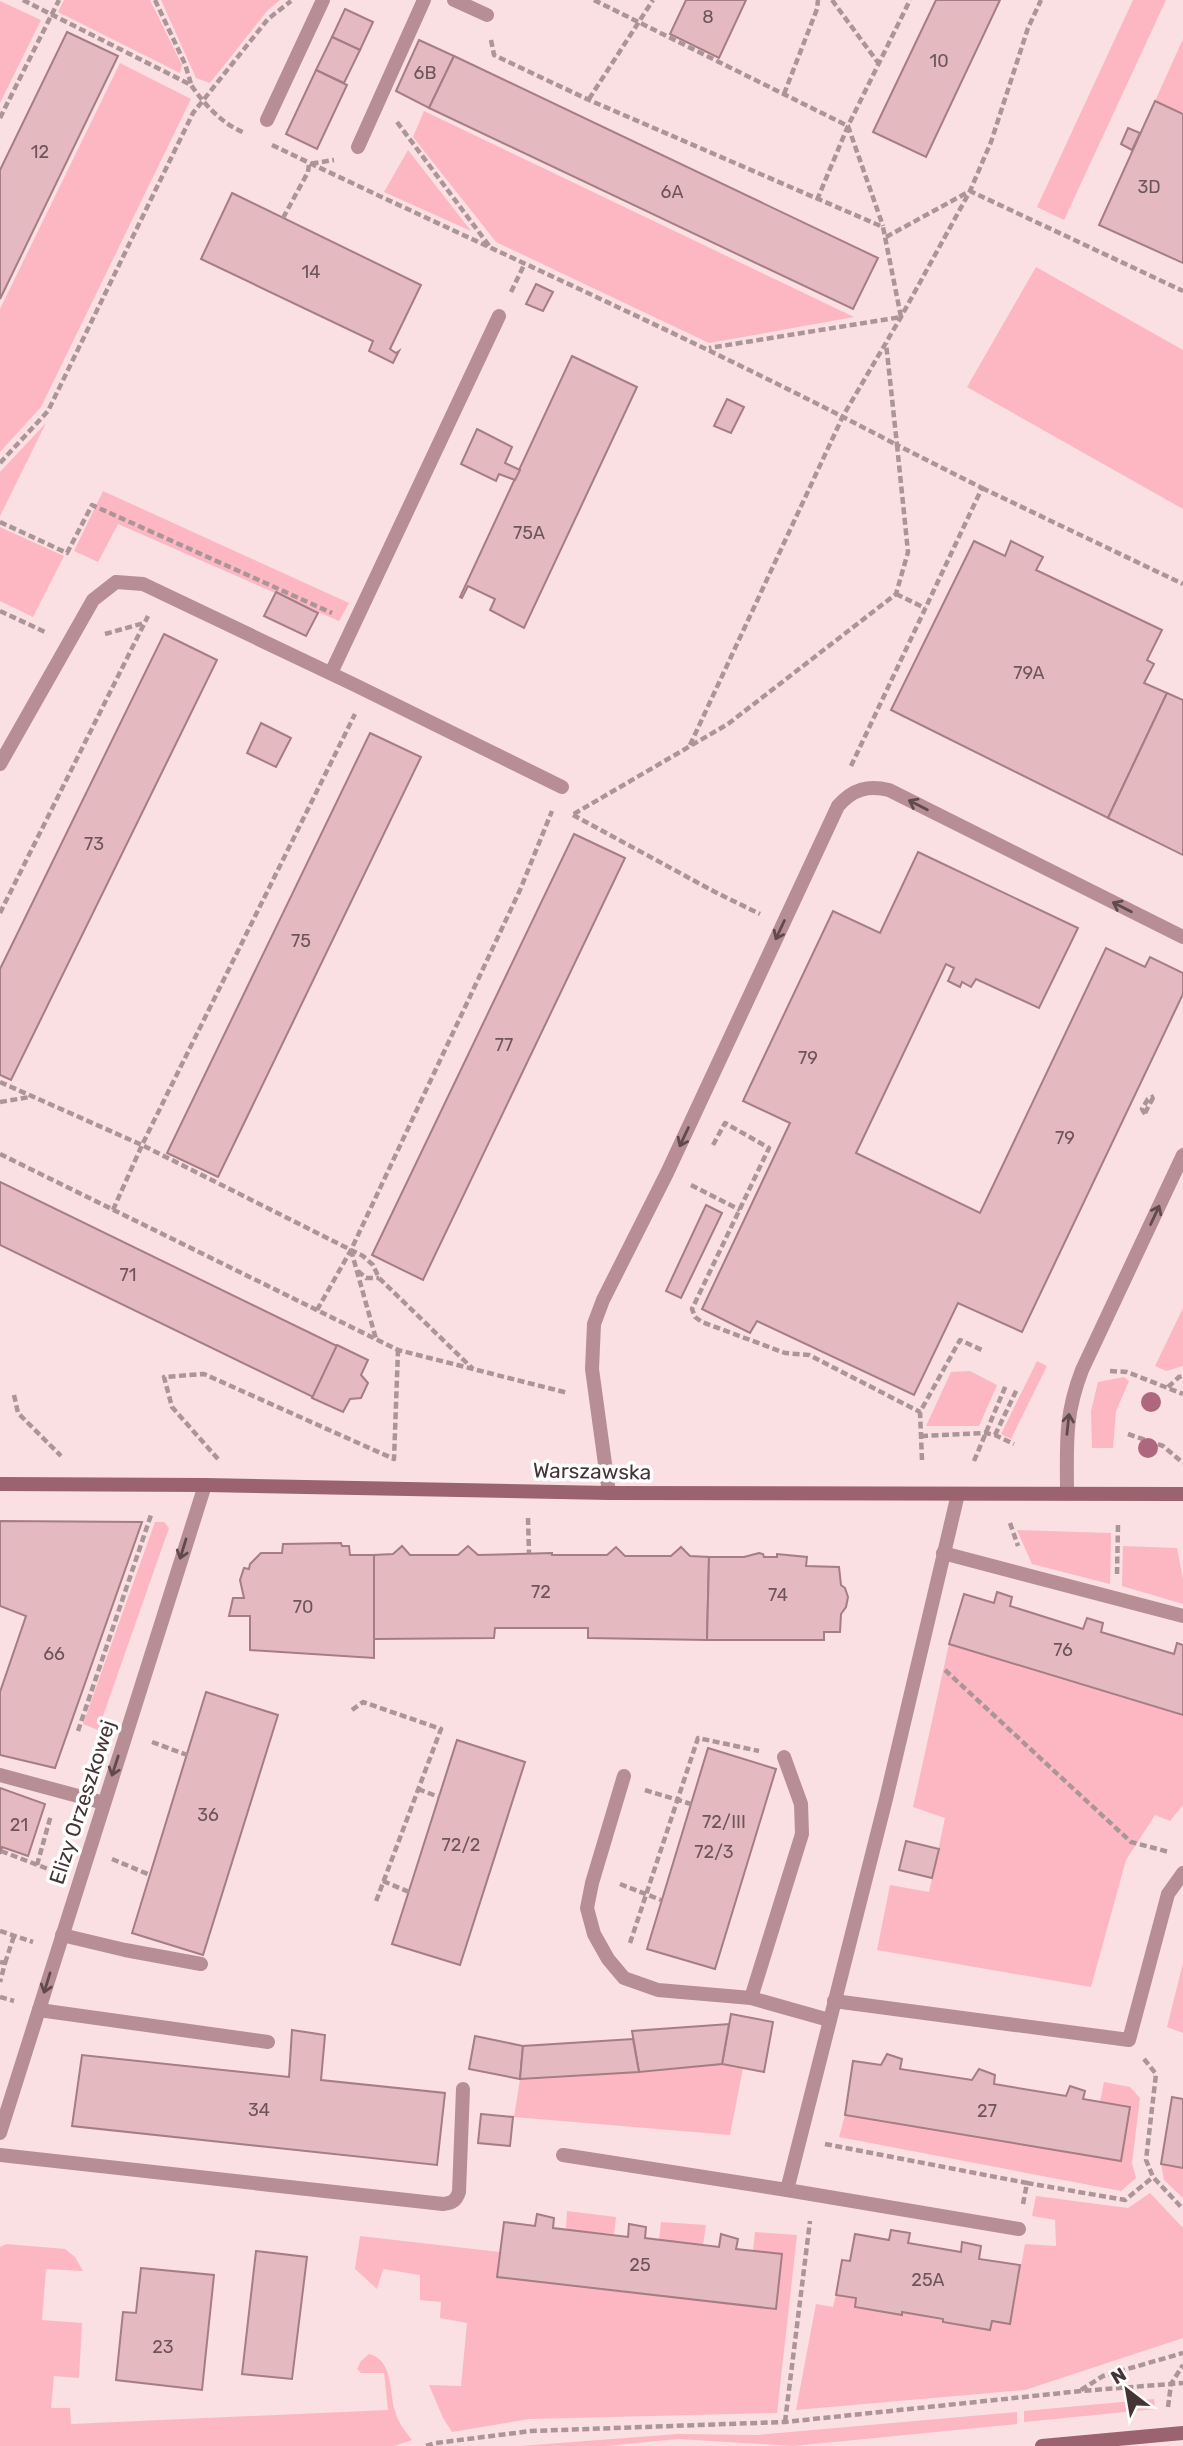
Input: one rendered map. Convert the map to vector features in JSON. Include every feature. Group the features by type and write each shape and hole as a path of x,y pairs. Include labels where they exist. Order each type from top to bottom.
{"street":[{"path":"267,120 323,0"},
{"path":"358,148 424,0"},
{"path":"454,0 487,15"},
{"path":"331,673 499,316"},
{"path":"0,764 93,600 116,582 143,584 562,787"},
{"path":"609,1493 592,1369 594,1324 838,806 846,797 868,787 889,790 1183,937"},
{"path":"1067,1493 1066,1429 1071,1399 1082,1370 1183,1155"},
{"name":"Warszawska","path":"0,1484 609,1493 1183,1494"},
{"name":"Elizy Orzeszkowej","path":"0,2133 205,1485"},
{"path":"788,2190 886,1799 958,1494"},
{"path":"943,1553 1183,1616"},
{"path":"751,1998 802,1834 801,1804 784,1756"},
{"path":"0,1775 104,1803"},
{"path":"623,1779 594,1875 587,1908 594,1934 608,1959 624,1978 658,1990 751,1998 829,2020"},
{"path":"834,2001 1129,2040 1168,1894 1183,1873"},
{"path":"62,1935 201,1964"},
{"path":"39,2010 268,2042"},
{"path":"0,2155 429,2203 452,2203 459,2192 463,2089"},
{"path":"563,2155 1019,2229"},
{"path":"1042,2446 1183,2433"}],"path":[{"path":"23,0 191,85"},
{"path":"0,118 59,0"},
{"path":"155,0 185,64 191,85 202,100 230,127 252,137"},
{"path":"0,464 48,411 193,113 268,19 292,0"},
{"path":"594,0 848,126 886,237 901,317"},
{"path":"589,100 653,0"},
{"path":"784,94 817,9 818,0"},
{"path":"832,0 879,64"},
{"path":"817,200 848,126 910,0"},
{"path":"690,747 843,416 970,191 991,142 1028,28 1041,0"},
{"path":"487,15 494,55 589,100 883,227"},
{"path":"380,99 491,248"},
{"path":"263,142 708,349 982,488 1183,583"},
{"path":"283,218 308,172 309,164"},
{"path":"886,237 970,191"},
{"path":"970,191 1183,291"},
{"path":"708,349 901,317"},
{"path":"572,815 727,724 895,594 908,552 886,341"},
{"path":"850,764 982,488"},
{"path":"0,522 67,553 92,506 355,624"},
{"path":"0,913 160,592"},
{"path":"895,594 925,608"},
{"path":"0,611 70,644"},
{"path":"113,1210 142,1145 367,691"},
{"path":"562,787 572,815 744,906"},
{"path":"317,1310 351,1250 520,890 562,787"},
{"path":"0,1082 142,1145 351,1250 373,1265 379,1278 473,1369"},
{"path":"0,1102 31,1097"},
{"path":"725,1123 769,1148 692,1309 695,1317 785,1353 809,1354 920,1412"},
{"path":"0,1154 398,1350 598,1400"},
{"path":"351,1250 376,1340"},
{"path":"357,1271 366,1278 379,1278"},
{"path":"922,1460 920,1412 960,1340 984,1351"},
{"path":"229,1460 220,1461 172,1407 164,1377 204,1374 394,1459 398,1350"},
{"path":"1082,1370 1127,1372 1183,1394"},
{"path":"1168,1387 1183,1376"},
{"path":"974,1461 1006,1385"},
{"path":"995,1435 1017,1389"},
{"path":"14,1395 18,1413 64,1460"},
{"path":"921,1436 985,1433 1014,1444"},
{"path":"1128,1434 1163,1446 1183,1463"},
{"path":"78,1731 151,1515"},
{"path":"528,1517 529,1553"},
{"path":"1117,1599 1118,1525"},
{"path":"921,1649 1131,1842 1170,1853"},
{"path":"352,1710 363,1702 440,1729 375,1904"},
{"path":"628,1946 698,1738 784,1756"},
{"path":"144,1739 187,1755"},
{"path":"623,1779 691,1804"},
{"path":"418,1789 439,1797"},
{"path":"37,1865 58,1790"},
{"path":"1,1851 57,1873"},
{"path":"104,1856 150,1875"},
{"path":"594,1875 662,1900"},
{"path":"383,1881 409,1892"},
{"path":"0,1931 34,1942"},
{"path":"0,1982 3,1963 14,1936"},
{"path":"0,1997 15,2002"},
{"path":"1129,2040 1156,2074 1146,2160 1153,2177 1183,2208"},
{"path":"800,2139 1125,2200 1153,2177"},
{"path":"1019,2229 1027,2183"},
{"path":"785,2422 814,2195"},
{"path":"1081,2391 1104,2376 1183,2353"},
{"path":"1171,2384 1183,2365"},
{"path":"426,2446 531,2431 785,2422 1183,2383"}],"shaded area":[{"path":"64,0 150,0 182,65 180,73 58,12"},
{"path":"161,0 280,0 267,11 210,83 196,78"},
{"path":"1133,0 1166,0 1064,220 1037,207"},
{"path":"0,1 41,20 0,103"},
{"path":"1183,39 1183,114 1155,101"},
{"path":"120,63 191,99 41,407 0,452 0,309"},
{"path":"424,111 854,317 709,343 496,242 413,137"},
{"path":"408,150 471,231 384,192"},
{"path":"1036,267 1183,350 1183,509 967,387"},
{"path":"46,423 0,516 0,472"},
{"path":"103,491 349,603 339,621 118,524 98,562 74,551"},
{"path":"0,527 64,556 33,617 0,601"},
{"path":"1183,1308 1183,1366 1166,1371 1155,1366"},
{"path":"1037,1361 1047,1366 1011,1439 1001,1434"},
{"path":"970,1371 997,1385 979,1426 926,1426 951,1372"},
{"path":"1124,1377 1129,1381 1116,1411 1113,1448 1092,1448 1091,1411 1098,1382"},
{"path":"155,1522 164,1522 169,1528 98,1730 83,1724"},
{"path":"1017,1530 1111,1533 1110,1584 1032,1564"},
{"path":"1123,1546 1177,1548 1183,1579 1183,1604 1122,1586"},
{"path":"949,1644 1183,1715 1183,1805 1170,1821 1155,1815 1126,1860 1091,1987 877,1950 890,1885 929,1892 945,1818 913,1807"},
{"path":"1183,1963 1183,2033 1167,2027"},
{"path":"722,2064 743,2068 730,2135 514,2117 520,2079"},
{"path":"1104,2082 1130,2087 1140,2098 1132,2163 1136,2178 1121,2191 839,2137 845,2115 1121,2161 1130,2107 1100,2102"},
{"path":"1161,2164 1183,2168 1183,2198 1164,2180"},
{"path":"1150,2193 1183,2228 1183,2338 1025,2390 796,2410 816,2304 833,2307 836,2295 856,2298 855,2307 901,2315 902,2312 990,2330 992,2321 1010,2324 1025,2244 1056,2246 1055,2220 1032,2216 1036,2196 1128,2208"},
{"path":"567,2211 616,2217 614,2234 566,2230"},
{"path":"661,2222 706,2225 703,2245 659,2240"},
{"path":"755,2232 797,2235 777,2413 529,2419 452,2432 429,2385 461,2386 467,2323 440,2318 441,2302 420,2300 420,2275 383,2269 377,2289 355,2269 360,2236 500,2252 497,2276 776,2308 782,2254 753,2251"},
{"path":"6,2244 65,2249 75,2257 83,2271 46,2269 42,2320 82,2323 79,2378 54,2376 51,2408 70,2408 71,2424 388,2410 384,2373 361,2373 357,2369 369,2354 377,2357 387,2370 396,2415 412,2440 394,2446 0,2446 0,2247"},
{"path":"1154,2399 1155,2409 1024,2422 1024,2411"},
{"path":"1017,2412 1017,2424 793,2446 678,2439 606,2446 520,2446 678,2434 757,2435"}],"building":[{"path":"686,0 746,0 719,58 670,34"},
{"path":"936,0 1000,0 926,157 873,132"},
{"path":"345,9 373,22 360,50 332,37"},
{"path":"67,32 118,56 0,299 0,170"},
{"path":"332,37 360,50 344,83 316,70"},
{"path":"419,40 454,56 429,108 396,91"},
{"path":"454,56 878,258 853,309 429,108"},
{"path":"316,70 347,85 317,149 286,134"},
{"path":"1155,101 1183,114 1183,263 1099,225"},
{"path":"1128,128 1140,133 1132,150 1121,144"},
{"path":"232,193 421,285 390,349 396,353 399,351 393,363 369,351 373,341 201,259"},
{"path":"536,284 553,292 543,311 526,304"},
{"path":"572,356 637,387 524,628 490,610 495,599 468,586 462,598 460,597"},
{"path":"727,399 744,407 731,433 714,426"},
{"path":"477,429 512,447 505,463 520,470 515,480 499,474 496,481 461,464"},
{"path":"974,541 1005,556 1011,541 1043,557 1036,570 1162,630 1147,660 1154,664 1144,683 1167,693 1108,818 891,710"},
{"path":"276,592 318,613 306,636 264,616"},
{"path":"164,634 217,660 11,1080 0,1075 0,969"},
{"path":"1167,693 1183,700 1183,855 1108,818"},
{"path":"261,723 291,738 276,767 247,753"},
{"path":"370,733 421,757 218,1177 167,1153"},
{"path":"574,834 625,858 423,1280 372,1255"},
{"path":"918,852 1078,928 1039,1008 976,979 971,987 962,982 960,987 948,981 954,968 946,964 856,1153 980,1213 1106,948 1145,967 1150,957 1183,973 1183,994 1022,1332 958,1303 914,1395 757,1321 750,1333 702,1309 790,1123 743,1101 833,911 880,933"},
{"path":"0,1182 337,1346 313,1397 0,1245"},
{"path":"706,1205 722,1213 681,1298 666,1291"},
{"path":"337,1345 368,1360 361,1375 368,1383 361,1398 350,1399 343,1412 312,1398"},
{"path":"0,1521 142,1522 55,1768 0,1755 0,1692 26,1616 0,1606"},
{"path":"341,1543 342,1546 349,1546 350,1555 374,1555 374,1658 250,1650 250,1616 229,1616 233,1598 244,1598 240,1580 244,1568 249,1569 250,1564 261,1553 282,1553 283,1544"},
{"path":"402,1546 410,1555 458,1555 468,1546 478,1555 607,1555 616,1547 625,1556 671,1556 681,1547 690,1556 709,1557 707,1640 588,1638 588,1628 495,1628 494,1638 374,1639 374,1555 393,1554"},
{"path":"759,1553 764,1557 777,1557 777,1554 807,1557 806,1566 839,1567 841,1585 848,1597 841,1614 840,1632 824,1632 824,1640 707,1640 709,1557 744,1557"},
{"path":"997,1592 1012,1597 1010,1606 1083,1629 1087,1618 1103,1623 1101,1632 1174,1654 1177,1643 1183,1645 1183,1715 949,1644 964,1594 994,1603"},
{"path":"206,1692 278,1715 203,1955 132,1933"},
{"path":"457,1740 525,1762 460,1965 392,1944"},
{"path":"708,1748 776,1769 715,1969 647,1949"},
{"path":"0,1788 45,1804 28,1856 2,1847 0,1854"},
{"path":"906,1841 939,1849 932,1878 899,1870"},
{"path":"731,2014 773,2022 764,2072 722,2064"},
{"path":"729,2024 722,2064 639,2072 632,2031"},
{"path":"292,2030 325,2035 321,2080 445,2093 437,2165 72,2126 82,2055 289,2077"},
{"path":"475,2036 523,2046 520,2079 469,2069"},
{"path":"633,2039 639,2072 520,2079 523,2046"},
{"path":"887,2054 902,2059 900,2069 972,2080 979,2069 995,2075 994,2084 1066,2096 1070,2086 1085,2091 1083,2099 1130,2107 1121,2161 845,2115 853,2061 881,2065"},
{"path":"1172,2097 1183,2099 1183,2168 1161,2164"},
{"path":"481,2114 513,2117 510,2146 478,2143"},
{"path":"537,2214 554,2218 553,2228 628,2237 629,2224 646,2227 645,2238 719,2247 721,2234 738,2239 736,2249 782,2254 776,2309 497,2277 504,2222 535,2226"},
{"path":"891,2230 910,2233 908,2243 961,2252 962,2242 981,2246 979,2259 1020,2265 1010,2324 992,2321 990,2330 902,2312 902,2315 855,2307 856,2298 836,2295 842,2260 850,2261 855,2234 889,2240"},
{"path":"256,2251 307,2257 292,2379 242,2374"},
{"path":"141,2268 214,2275 202,2390 116,2380 123,2312 136,2313"}]}
